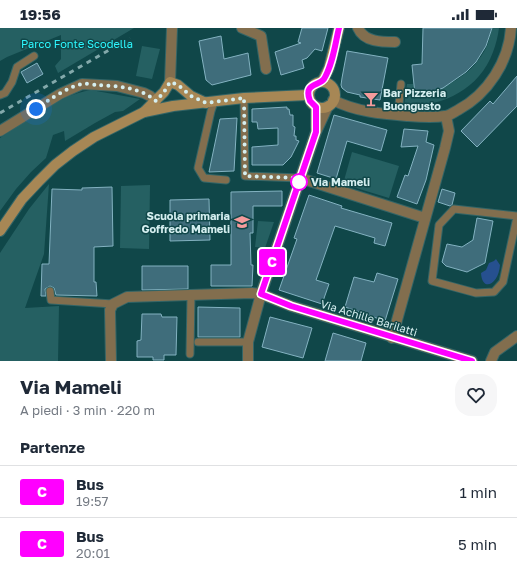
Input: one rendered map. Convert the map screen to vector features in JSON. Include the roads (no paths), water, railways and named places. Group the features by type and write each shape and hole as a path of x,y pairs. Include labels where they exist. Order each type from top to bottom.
{"main road":[{"path":"322,82 329,68 339,28"},
{"path":"329,68 335,94 330,103 321,108 316,107 310,101 308,95 312,85 322,82 328,83 332,86"},
{"path":"144,112 164,92 170,82 178,85 191,96 210,103"},
{"path":"0,231 22,199 50,170 73,151 108,129 144,112 174,106 244,98 308,95"}],"street":[{"path":"170,82 172,28"},
{"path":"242,28 261,36 266,68"},
{"path":"358,28 367,39 395,42"},
{"path":"248,361 248,342 284,216 300,178 316,132 330,103 369,112 421,117 446,116 466,106 483,92 495,75 504,58 510,38 511,28"},
{"path":"0,131 60,94 82,84 118,86 144,93 156,101"},
{"path":"316,107 316,132"},
{"path":"392,338 445,148 449,131 446,116"},
{"path":"300,178 425,218"},
{"path":"111,361 110,310 113,304 127,297 261,294"},
{"name":"Via Achille Barilatti","path":"261,294 291,306 392,338 472,361"},
{"path":"491,361 495,352 517,336"}],"lane":[{"path":"0,95 5,93 12,82 17,67 34,56"},
{"path":"398,115 401,84"},
{"path":"244,98 245,176 300,178"},
{"path":"210,103 211,111 198,168 204,178 226,180"},
{"path":"454,210 517,216 503,282 494,292 476,293 432,281 439,225 454,210"},
{"path":"425,218 439,225"},
{"path":"50,291 51,300 113,304"},
{"path":"190,354 191,295"},
{"path":"198,342 248,342"}],"water":[{"path":"496,259 500,265 497,277 490,284 484,283 481,273 486,270 489,263"}],"railway":[{"path":"0,113 130,38"}],"place":[{"name":"Bar Pizzeria Buongusto","path":"371,99"},
{"name":"Via Mameli","path":"299,182"},
{"name":"Scuola primaria Goffredo Mameli","path":"242,222"}],"park label":[{"name":"Parco Fonte Scodella","path":"77,44"}]}
